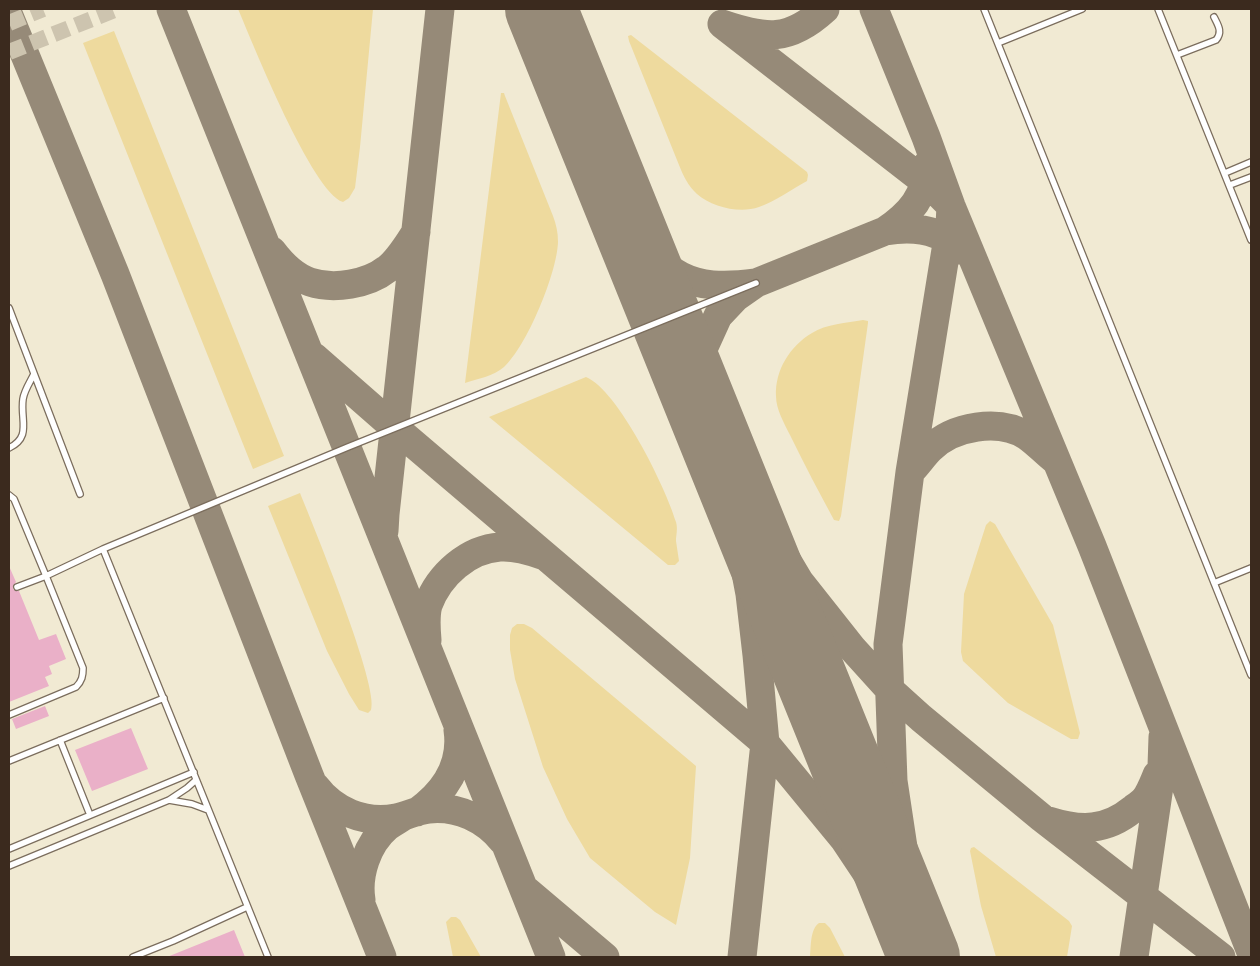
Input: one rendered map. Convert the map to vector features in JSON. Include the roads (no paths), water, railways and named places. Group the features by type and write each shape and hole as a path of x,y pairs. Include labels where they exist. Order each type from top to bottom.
{"lane":[{"path":"984,9 1251,675"},
{"path":"998,43 1082,9"},
{"path":"1158,9 1251,240"},
{"path":"1176,55 1216,40 1219,37 1220,30 1214,17"},
{"path":"1225,173 1251,162"},
{"path":"1230,185 1251,177"},
{"path":"17,587 46,576 103,549 356,444 756,283"},
{"path":"9,308 80,494"},
{"path":"9,448 22,438 24,431 23,396 34,374"},
{"path":"9,495 14,499 83,668 81,682 76,687 9,715"},
{"path":"103,549 268,957"},
{"path":"1214,583 1251,568"},
{"path":"9,761 164,698"},
{"path":"60,740 90,815"},
{"path":"9,849 194,772"},
{"path":"9,866 169,800 196,780"},
{"path":"169,800 192,804 208,810"},
{"path":"133,957 248,907"}],"tunnel":[{"path":"9,23 43,9"},
{"path":"9,52 117,9"}]}
